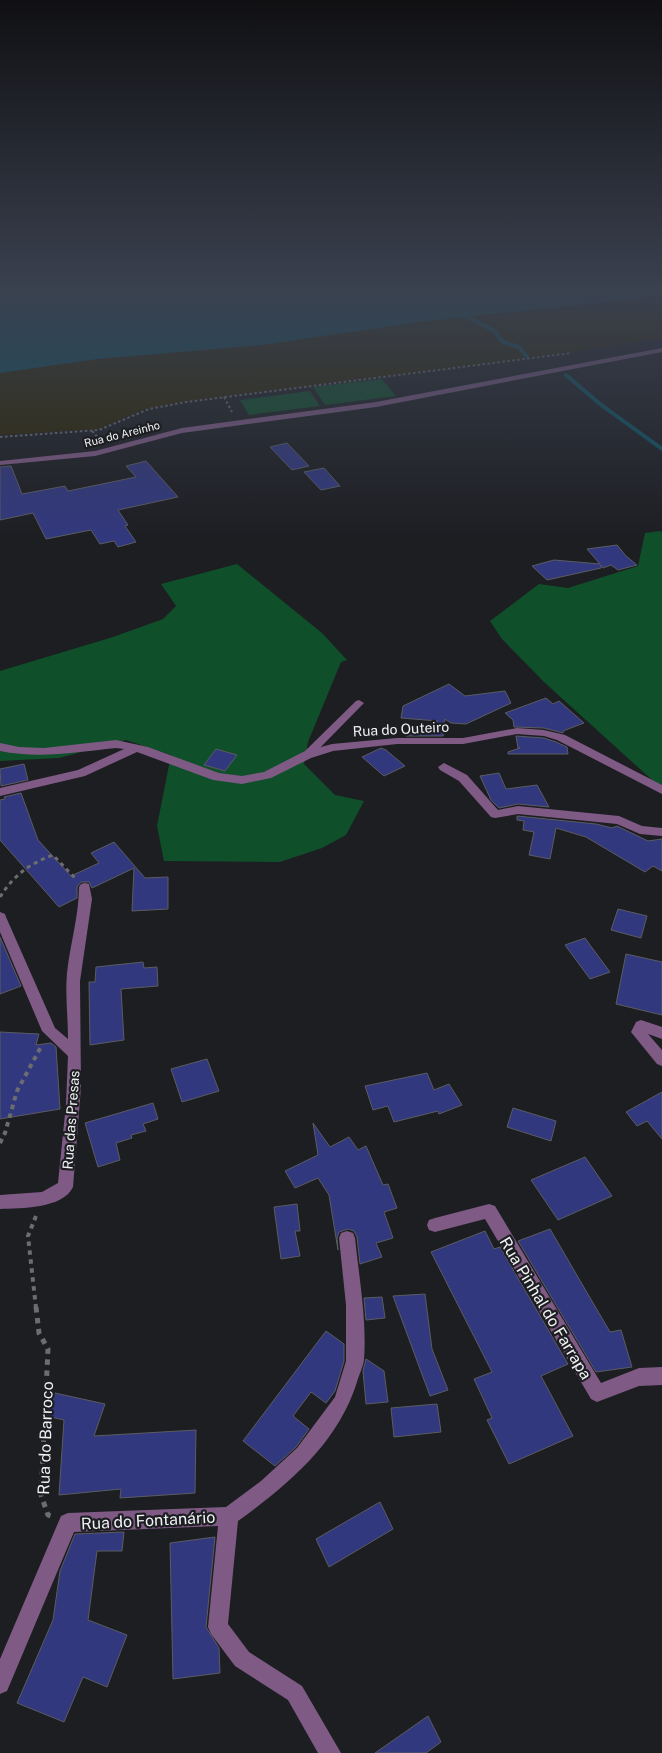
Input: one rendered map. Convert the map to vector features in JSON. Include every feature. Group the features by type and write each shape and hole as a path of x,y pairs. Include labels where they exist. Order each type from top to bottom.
{"street":[{"name":"Rua do Areinho","path":"0,463 77,456 110,450 192,429 334,411 435,394 526,375"},
{"name":"Rua do Outeiro","path":"0,747 19,751 44,752 116,744 137,748 217,776 242,780 267,775 307,755 332,748 397,741 463,741 517,731 544,733 561,737 662,790"},
{"path":"0,792 81,772 137,748"},
{"path":"444,767 463,778 495,814 518,810 619,820 640,830 662,832"},
{"path":"75,1054 73,981 77,942 86,906 84,887"},
{"name":"Rua das Presas","path":"0,917 49,1031 75,1054 71,1140 65,1187 44,1199 0,1202"},
{"path":"662,1032 641,1026 638,1032 662,1060"},
{"name":"Rua Pinhal do Farrapa","path":"435,1224 489,1211 597,1393 638,1378 662,1376"},
{"name":"Rua do Fontanário","path":"68,1523 229,1516 268,1488 304,1455 342,1402 355,1361 354,1305 346,1238"},
{"path":"229,1516 218,1626 242,1659 295,1693 330,1753"},
{"path":"0,1684 68,1523"}],"lane":[{"path":"307,755 359,704"}],"path":[{"path":"0,437 99,430 139,412 170,405 401,375"},
{"path":"90,431 96,434 101,441"},
{"path":"0,897 17,872 53,855 84,887"},
{"path":"0,1143 5,1133 10,1110 17,1091 49,1031"},
{"name":"Rua do Barroco","path":"44,1199 28,1236 40,1333 48,1349 41,1495 48,1515 68,1523"}],"green space":[{"path":"382,379 396,396 325,405 313,387"},
{"path":"310,391 320,406 249,415 240,400"},
{"path":"662,532 662,789 544,682 502,639 490,621 539,584 568,588 638,566 645,533"},
{"path":"237,564 322,633 347,660 341,662 308,742 304,764 335,795 364,801 346,835 322,848 280,862 164,861 157,826 171,755 126,740 59,758 0,761 0,671 113,637 163,619 176,606 161,584"}],"sand":[{"path":"0,375 396,375 179,402 142,410 98,429 0,435"}],"building":[{"path":"287,443 309,466 292,470 270,447"},
{"path":"146,461 178,497 118,510 128,525 125,526 136,542 118,547 114,541 100,544 91,530 46,539 33,513 0,520 0,467 11,466 22,494 65,486 68,491 136,477 126,466"},
{"path":"324,468 340,486 321,490 304,472"},
{"path":"617,545 637,565 618,570 611,565 603,568 601,565 601,568 547,580 532,566 554,560 600,564 587,549"},
{"path":"449,684 465,696 505,691 511,703 466,724 451,723 445,719 443,736 406,736 438,721 401,718 403,706"},
{"path":"546,698 553,704 559,701 584,723 563,731 563,733 544,728 514,727 513,720 505,713"},
{"path":"516,736 544,738 556,742 567,747 568,754 508,754 508,752 520,748 518,748"},
{"path":"381,748 405,766 384,776 362,757"},
{"path":"216,749 237,755 225,771 204,765"},
{"path":"24,764 28,780 1,786 0,769"},
{"path":"499,773 506,789 537,785 549,807 518,804 499,808 491,800 480,776"},
{"path":"21,793 38,840 71,876 99,863 91,853 114,842 145,878 168,877 168,909 132,911 134,868 92,888 89,882 81,882 77,887 77,898 59,907 0,840 0,800 5,799 4,797"},
{"path":"517,816 596,824 612,828 617,826 648,841 662,839 662,871 653,866 645,872 586,837 556,828 550,859 529,855 534,832 523,830 524,821 517,820"},
{"path":"618,909 647,916 641,938 611,930"},
{"path":"0,937 21,986 0,994"},
{"path":"585,938 610,972 590,979 565,945"},
{"path":"626,954 662,962 662,1015 616,1004"},
{"path":"143,962 144,968 157,967 158,986 121,989 124,1040 90,1045 89,982 95,982 96,967"},
{"path":"0,1032 39,1034 36,1045 51,1043 56,1047 60,1109 0,1119"},
{"path":"207,1059 219,1091 182,1102 171,1069"},
{"path":"427,1073 434,1090 449,1084 462,1105 439,1114 438,1111 394,1122 388,1106 373,1110 365,1086"},
{"path":"662,1092 662,1139 647,1121 637,1126 626,1112"},
{"path":"153,1103 158,1119 143,1124 146,1131 131,1135 132,1138 116,1143 120,1160 98,1167 85,1123"},
{"path":"513,1108 556,1121 551,1141 507,1127"},
{"path":"313,1123 330,1147 349,1137 358,1150 366,1146 383,1185 388,1184 397,1208 384,1212 393,1238 376,1243 382,1257 360,1264 357,1237 354,1231 348,1229 339,1232 337,1238 338,1250 329,1195 318,1178 295,1188 285,1171 318,1155"},
{"path":"585,1157 612,1196 558,1220 531,1180"},
{"path":"297,1204 300,1231 295,1231 300,1256 281,1259 274,1207"},
{"path":"550,1229 610,1332 621,1330 632,1367 596,1372 518,1241"},
{"path":"485,1231 494,1249 500,1247 568,1364 541,1376 573,1436 509,1464 487,1420 492,1418 474,1379 492,1372 431,1252"},
{"path":"425,1294 432,1349 448,1390 430,1396 393,1296"},
{"path":"382,1297 385,1318 366,1320 364,1298"},
{"path":"326,1331 344,1344 344,1361 335,1391 326,1403 311,1392 293,1416 309,1429 296,1447 275,1466 243,1441"},
{"path":"366,1359 384,1371 388,1402 366,1404 363,1371"},
{"path":"55,1393 105,1404 94,1436 196,1430 195,1493 120,1498 121,1489 59,1495 64,1420 46,1416"},
{"path":"437,1404 441,1432 394,1437 391,1408"},
{"path":"380,1502 393,1529 329,1567 316,1539"},
{"path":"124,1532 122,1551 97,1551 88,1620 127,1635 107,1687 83,1677 64,1722 17,1703 53,1620 60,1571 75,1534"},
{"path":"215,1537 206,1627 219,1648 220,1673 173,1679 170,1543"},
{"path":"428,1716 441,1742 426,1753 375,1753"}],"waterway":[{"path":"566,375 600,404 662,449"}]}
